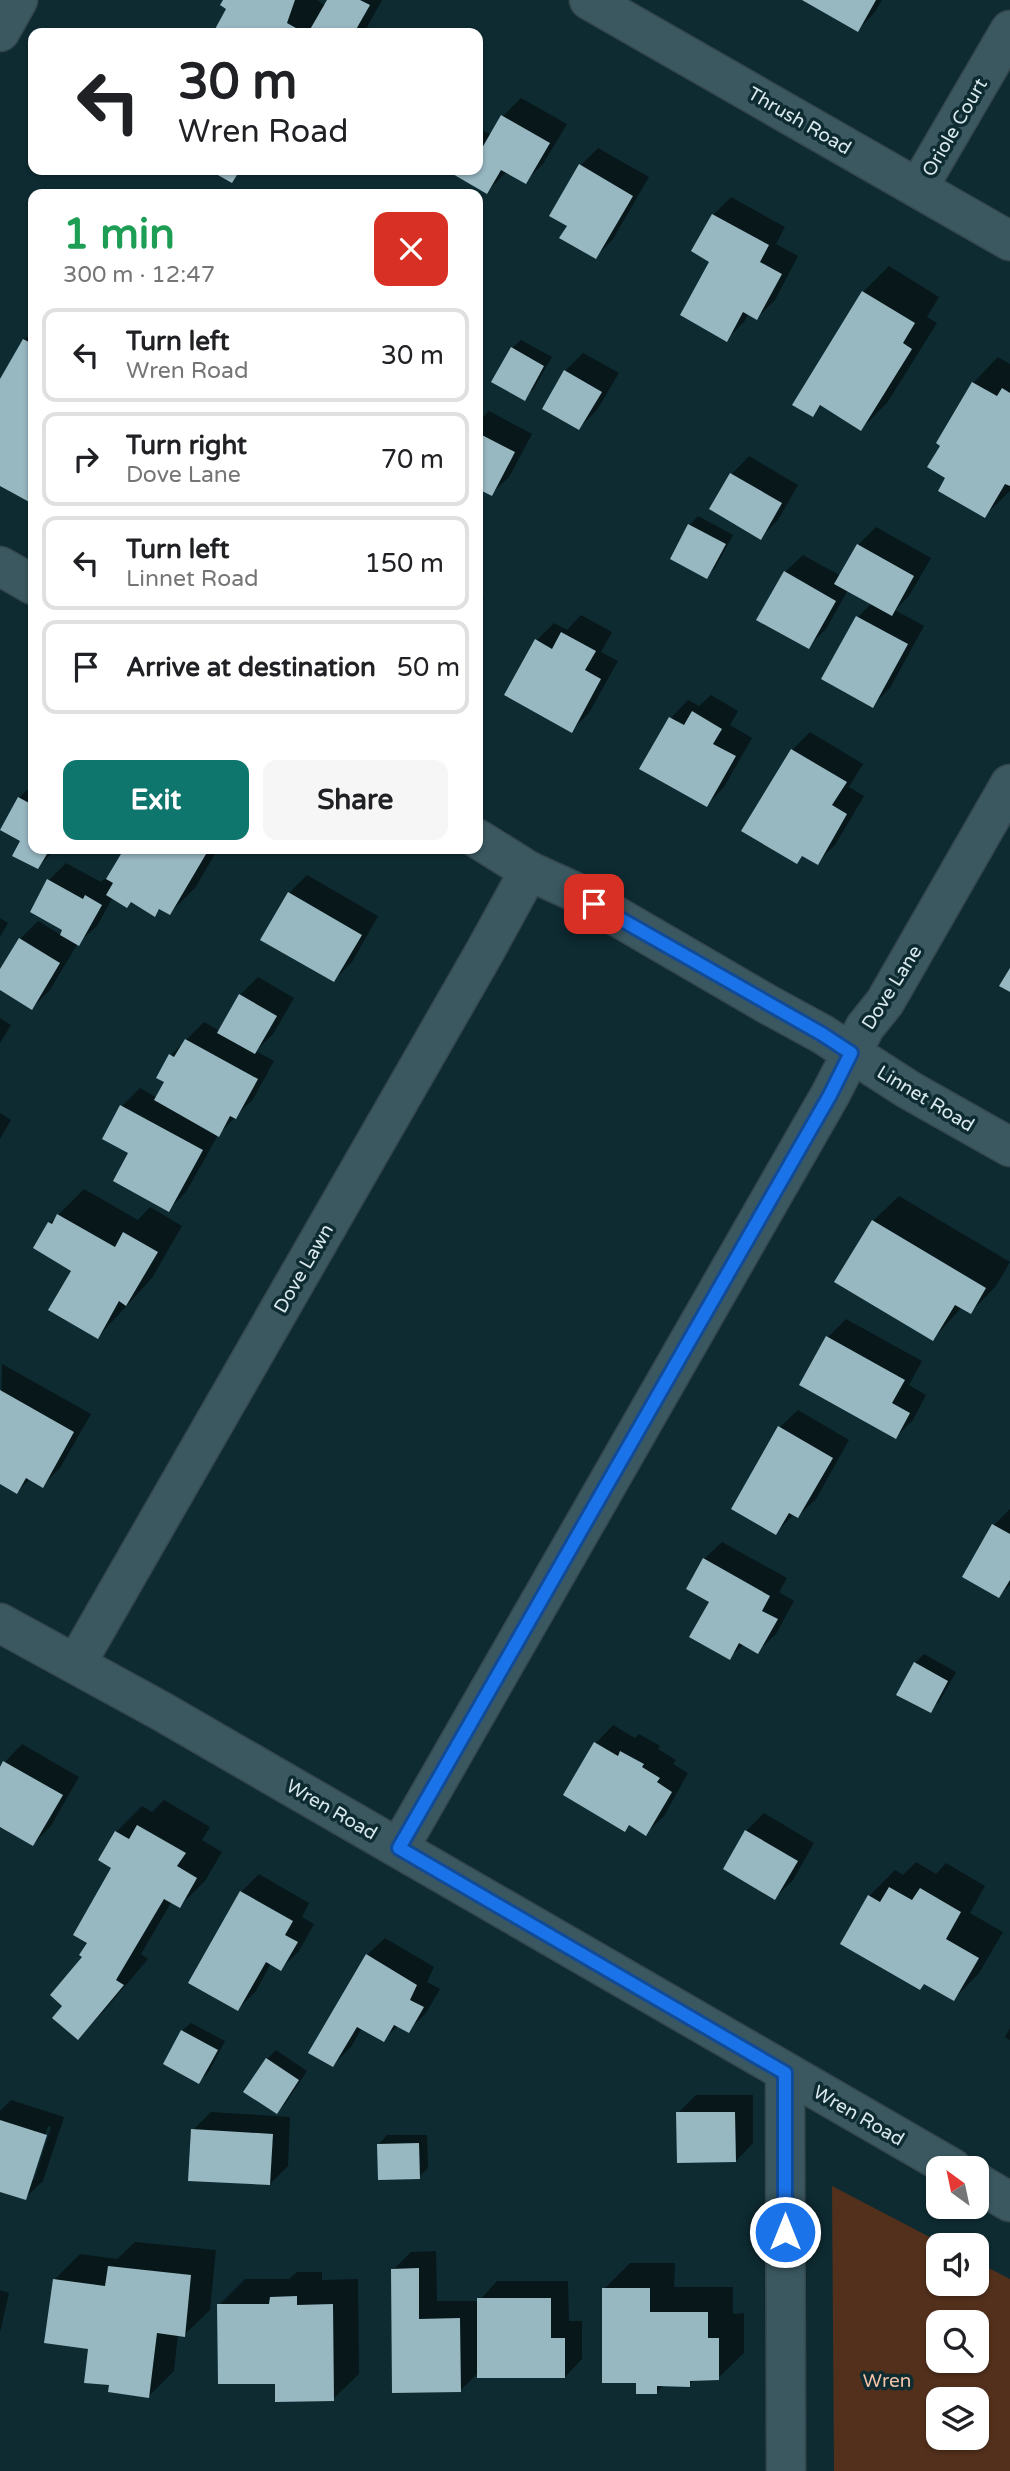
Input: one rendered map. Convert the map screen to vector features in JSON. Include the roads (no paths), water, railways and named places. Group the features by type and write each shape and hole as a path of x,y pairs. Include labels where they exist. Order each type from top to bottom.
{"street":[{"path":"0,32 18,0"},
{"name":"Thrush Road","path":"589,0 1010,241"},
{"name":"Oriole Court","path":"918,188 1010,30"},
{"path":"0,566 28,582"},
{"name":"Dove Lane","path":"399,1848 830,1095 865,1027 885,1002 1010,784"},
{"name":"Linnet Road","path":"483,842 529,871 573,891 822,1034 909,1090 1010,1147"},
{"name":"Dove Lawn","path":"76,1664 529,871"},
{"name":"Wren Road","path":"0,1623 161,1711 931,2156"},
{"path":"785,2073 786,2471"},
{"path":"989,2190 1010,2202"}],"park label":[{"name":"Wren","path":"887,2380"}]}
